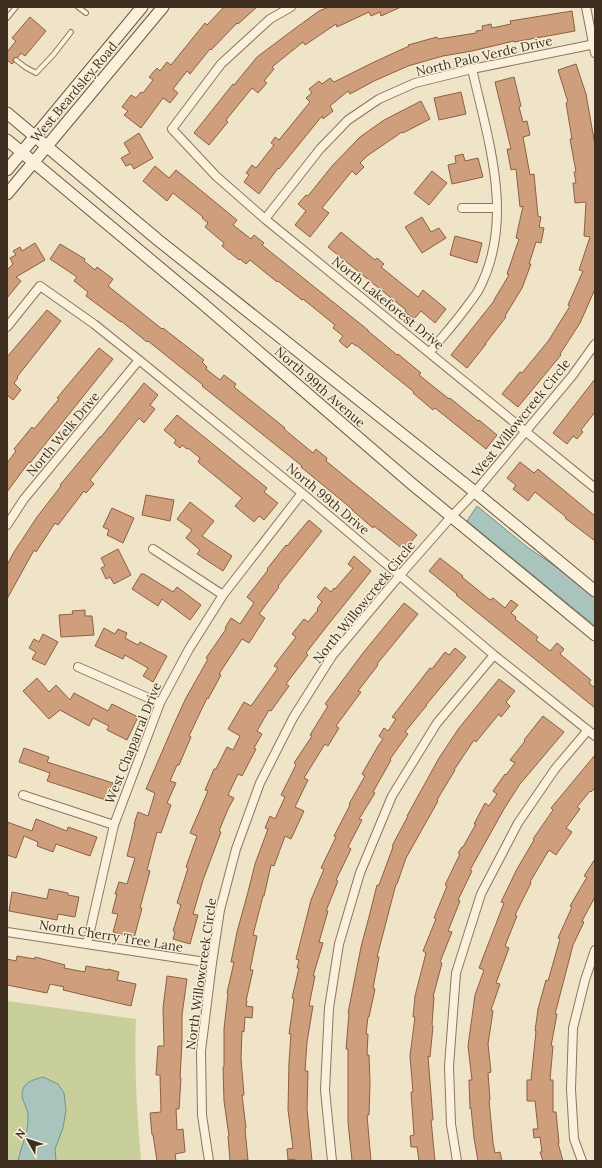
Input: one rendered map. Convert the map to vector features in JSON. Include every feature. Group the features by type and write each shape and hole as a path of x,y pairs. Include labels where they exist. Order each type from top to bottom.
{"main road":[{"name":"West Beardsley Road","path":"7,170 28,157 41,142 142,7"},
{"name":"West Beardsley Road","path":"7,194 28,157 163,7"},
{"name":"North 99th Avenue","path":"7,114 158,240 475,492 595,590"},
{"name":"North 99th Avenue","path":"7,140 196,298 451,517 595,635"}],"street":[{"name":"North Lakeforest Drive","path":"291,7 270,19 221,64 172,129 216,176 265,219 595,488"},
{"path":"586,7 594,47"},
{"name":"North Palo Verde Drive","path":"265,219 320,149 348,120 379,99 415,83 472,69 594,47"},
{"path":"430,352 478,292 489,268 497,231 494,165 472,69"},
{"path":"462,208 497,208"},
{"name":"North 99th Drive","path":"7,327 40,286 94,324 139,360 302,493 494,655 595,736"},
{"name":"West Willowcreek Circle","path":"463,504 475,492 572,376 595,344"},
{"name":"North Welk Drive","path":"7,525 24,499 139,360"},
{"name":"West Chaparral Drive","path":"87,944 114,825 160,703 189,649 223,595 302,493"},
{"name":"North Willowcreek Circle","path":"209,1161 202,1115 201,1051 212,963 220,910 236,849 260,783 293,718 332,656 400,575 463,504"},
{"path":"153,549 223,595"},
{"path":"332,1161 325,1090 329,1008 339,944 360,873 392,796 437,723 494,655"},
{"path":"78,667 160,703"},
{"path":"457,1161 451,1124 449,1066 456,973 481,894 518,823 555,769 588,730"},
{"path":"23,795 114,825"},
{"name":"North Cherry Tree Lane","path":"7,932 212,963"},
{"path":"582,1161 573,1132 571,1089 573,1028 585,980 595,950"}],"lane":[{"path":"7,18 16,7"},
{"path":"78,7 86,14"},
{"path":"16,60 25,67 36,72 54,54 71,32"}],"green space":[{"path":"7,1001 136,1019 136,1090 141,1161 7,1161"}],"water":[{"path":"477,506 527,547 561,570 595,598 595,626 467,521"},
{"path":"43,1077 58,1084 64,1093 66,1110 63,1128 55,1149 56,1161 18,1161 28,1122 28,1112 22,1096 23,1089 29,1082"}],"building":[{"path":"224,7 257,7 238,24 237,23 211,50 210,49 190,74 187,71 173,89 178,93 170,103 163,98 141,128 124,115 128,111 122,107 131,95 136,98 141,92 143,93 153,80 149,77 157,68 160,71 167,62 171,65 205,23 207,25"},
{"path":"329,7 401,7 381,16 380,12 371,16 369,12 337,27 336,24 305,45 303,42 272,67 274,69 264,81 267,83 258,93 252,88 226,120 228,122 209,145 194,133 233,84 234,85 257,57 319,11"},
{"path":"572,11 575,31 514,41 443,56 408,66 374,81 350,94 348,91 330,106 333,111 323,119 322,116 279,169 278,168 259,194 244,182 249,175 246,173 252,165 256,168 274,145 271,143 275,137 279,140 310,102 306,98 312,93 309,89 319,81 322,84 330,78 334,82 409,46 408,45 437,37 438,39 476,33 476,31 483,30 482,26 491,24 492,28 511,24 510,21"},
{"path":"30,17 46,31 25,56 21,53 18,57 14,58 14,62 12,64 7,60 7,52 16,41 12,38"},
{"path":"576,64 586,94 595,145 595,289 580,323 560,354 561,355 518,407 502,394 520,372 522,373 549,340 570,306 568,305 583,271 579,270 590,237 584,236 586,202 575,203 573,183 576,183 574,172 576,172 570,139 572,139 566,103 568,102 558,70"},
{"path":"514,77 523,122 527,121 530,135 523,137 530,175 534,174 538,216 541,217 539,227 544,228 541,243 536,242 529,264 531,264 522,288 505,316 506,317 467,368 451,355 494,301 509,275 507,274 519,239 516,238 523,206 520,207 516,169 511,170 507,149 511,149 495,82"},
{"path":"461,92 466,114 439,120 434,98"},
{"path":"421,101 430,119 403,133 402,132 367,156 360,163 364,167 356,175 352,171 322,208 329,213 310,237 295,225 306,211 298,204 306,195 308,196 332,166 360,137 384,120"},
{"path":"139,133 153,158 134,169 131,164 126,166 121,158 130,153 124,143"},
{"path":"463,154 465,161 478,158 483,177 452,184 448,165 456,163 455,156"},
{"path":"155,166 169,178 176,170 237,220 233,225 251,239 254,235 264,243 262,245 421,373 419,375 497,435 486,449 435,408 433,410 413,393 414,392 356,345 352,343 347,348 339,341 343,336 333,328 335,325 303,299 302,300 278,281 277,282 250,260 246,264 240,259 239,260 222,246 224,243 205,227 208,223 202,218 203,217 173,193 167,201 143,181"},
{"path":"432,171 447,183 429,205 414,193"},
{"path":"422,217 431,232 439,228 446,238 422,253 405,227"},
{"path":"341,232 375,260 377,258 384,264 381,267 418,297 423,290 446,309 435,323 421,311 414,319 405,312 406,310 328,247"},
{"path":"455,236 482,243 477,263 450,255"},
{"path":"35,243 45,260 16,277 21,281 7,298 7,270 13,264 10,258 16,255 13,251 20,247 22,251"},
{"path":"60,244 85,259 84,261 95,270 97,267 113,279 108,286 204,360 202,362 207,367 206,369 220,380 224,375 236,384 234,387 285,428 284,429 313,453 316,449 327,458 326,461 417,535 404,550 374,526 373,528 301,467 302,466 202,386 203,385 148,341 147,342 86,296 88,292 74,281 77,277 50,259"},
{"path":"47,310 61,321 17,377 18,378 14,383 21,390 13,400 7,395 7,357"},
{"path":"99,348 113,359 30,463 29,462 7,492 7,463 16,451 14,449 32,427 34,429 59,399 57,398"},
{"path":"595,379 595,412 581,430 583,432 577,439 573,436 567,444 553,433"},
{"path":"144,383 158,395 150,405 155,409 144,423 139,418 90,480 94,484 86,493 84,491 58,525 55,523 36,552 34,550 7,599 7,565 14,552 37,517 61,486 60,485"},
{"path":"177,415 267,488 264,492 278,503 264,520 259,516 254,522 235,506 242,498 198,462 200,458 188,448 187,449 182,445 180,448 174,443 176,440 164,430"},
{"path":"520,462 534,473 538,469 595,516 595,541 535,492 528,501 513,489 516,485 507,478"},
{"path":"146,495 174,500 170,521 142,515"},
{"path":"190,502 214,521 202,536 232,556 223,571 197,554 200,550 186,538 192,530 177,519"},
{"path":"112,508 134,518 123,543 107,535 109,530 103,527"},
{"path":"309,520 322,531 278,586 279,587 259,614 265,618 249,643 242,639 219,674 221,675 208,699 207,698 189,736 191,737 179,765 177,765 170,781 176,783 167,803 171,805 161,833 157,832 147,870 150,871 134,938 113,932 118,914 112,913 117,894 115,894 119,882 127,884 135,858 127,856 134,824 138,812 148,816 155,793 146,789 186,698 208,659 206,658 226,629 225,628 231,618 240,624 254,603 247,597 286,545 287,546"},
{"path":"118,549 131,575 114,584 110,577 106,579 101,568 105,566 101,558"},
{"path":"354,556 371,571 306,653 308,655 286,684 289,686 271,711 269,710 257,731 262,734 254,748 256,749 242,776 238,774 228,795 234,798 219,831 221,832 203,880 193,914 198,915 190,944 173,939 175,932 173,931 181,905 177,903 188,868 186,867 197,836 190,833 208,791 205,790 214,769 216,769 227,747 233,750 240,736 228,729 244,702 251,706 278,668 274,666 296,637 292,634 304,619 308,622 318,610 317,609 322,602 317,597 325,587 331,592 334,588 335,589 353,568 348,564"},
{"path":"440,558 490,600 493,598 505,608 511,600 518,605 511,613 516,617 515,619 538,637 536,640 550,651 557,643 564,649 560,654 591,680 589,683 595,688 595,708 456,595 457,594 429,571"},
{"path":"141,574 144,574 173,592 177,587 201,605 190,620 162,599 158,606 132,589"},
{"path":"404,603 418,614 377,664 378,665 358,691 361,692 336,726 339,728 328,746 325,744 304,778 308,780 295,807 304,811 291,839 285,836 274,866 271,865 253,935 257,936 250,970 253,970 246,1001 246,1006 253,1007 252,1018 245,1017 244,1032 242,1031 241,1059 244,1095 242,1095 248,1160 230,1161 229,1136 224,1101 223,1067 227,993 234,962 231,962 237,932 255,864 268,829 265,828 270,816 275,819 285,797 281,795 296,765 294,763 312,736 310,735 328,706 325,704 363,653"},
{"path":"85,610 85,616 92,616 94,635 61,637 59,615 73,614 72,611"},
{"path":"104,628 115,634 118,629 127,633 125,638 138,645 140,642 167,656 153,682 143,676 148,668 125,655 123,659 95,646"},
{"path":"43,634 58,642 45,665 32,659 36,652 29,648 34,639 39,642"},
{"path":"455,648 466,657 405,732 408,734 390,759 391,760 373,792 375,793 359,819 362,820 348,847 351,849 336,880 338,881 326,911 328,911 319,942 323,943 313,976 315,976 309,1006 313,1006 307,1042 305,1071 308,1071 307,1109 312,1161 295,1161 295,1159 288,1160 287,1149 293,1148 288,1110 291,1034 289,1034 294,999 292,998 299,968 297,968 299,960 296,959 311,900 324,869 321,868 336,837 334,836 350,805 349,804 365,776 362,774 383,739 379,736 384,728 388,731 396,719 392,717 430,668 432,669 445,652 449,655"},
{"path":"37,678 49,692 56,685 70,700 74,693 108,711 112,704 138,717 127,740 107,730 109,726 93,718 89,726 60,710 49,719 23,691"},
{"path":"499,679 515,691 506,702 510,706 501,717 499,714 476,742 474,740 454,770 406,858 396,884 377,957 379,957 373,988 375,989 368,1017 366,1034 368,1034 367,1055 369,1055 370,1082 369,1115 367,1115 371,1161 352,1161 348,1122 348,1049 346,1049 348,1013 361,947 377,885 379,885 393,847 392,846 439,758 459,728"},
{"path":"543,716 564,732 520,784 504,809 470,870 472,871 458,900 460,901 448,931 452,932 440,962 442,963 433,997 433,1026 430,1057 428,1056 433,1120 431,1120 435,1161 419,1161 417,1147 411,1147 410,1136 414,1135 410,1056 415,1017 413,1017 415,996 426,953 423,951 447,886 445,885 460,854 458,853 476,824 474,824 485,803 489,806 497,794 493,791 515,763 510,760"},
{"path":"24,748 49,757 47,762 113,783 106,800 47,781 50,773 19,762"},
{"path":"595,755 595,788 591,792 590,791 577,807 580,809 566,828 572,832 556,855 549,850 530,882 531,883 515,915 517,916 505,946 509,948 496,983 500,984 491,1010 493,1011 488,1044 491,1072 488,1073 489,1100 493,1143 495,1153 500,1152 502,1161 478,1161 471,1108 470,1109 469,1080 472,1080 468,1046 475,995 484,970 479,968 504,903 501,902 517,869 534,840 533,839 553,810 551,808"},
{"path":"36,819 67,831 68,827 97,837 90,856 56,844 53,852 37,846 38,842 24,836 16,858 7,855 7,822 32,831"},
{"path":"595,859 595,897 582,921 584,922 573,945 555,1014 557,1014 551,1046 553,1046 550,1080 553,1080 553,1112 556,1112 558,1143 563,1161 543,1161 540,1152 542,1152 540,1137 534,1138 533,1129 538,1129 535,1101 527,1101 527,1080 531,1080 538,1009 560,939 558,938 572,907 570,906 587,877 584,876"},
{"path":"49,889 79,897 75,917 58,914 57,920 9,911 12,892 47,899"},
{"path":"17,956 35,959 35,957 65,965 64,968 85,972 86,966 119,972 117,980 136,984 131,1006 63,990 64,987 50,984 47,993 7,985 7,959 16,961"},
{"path":"167,976 187,979 182,1015 179,1109 176,1109 177,1130 183,1129 185,1152 175,1154 176,1161 157,1161 150,1113 161,1112 160,1075 156,1075 158,1046 164,1046 163,1008"}]}
